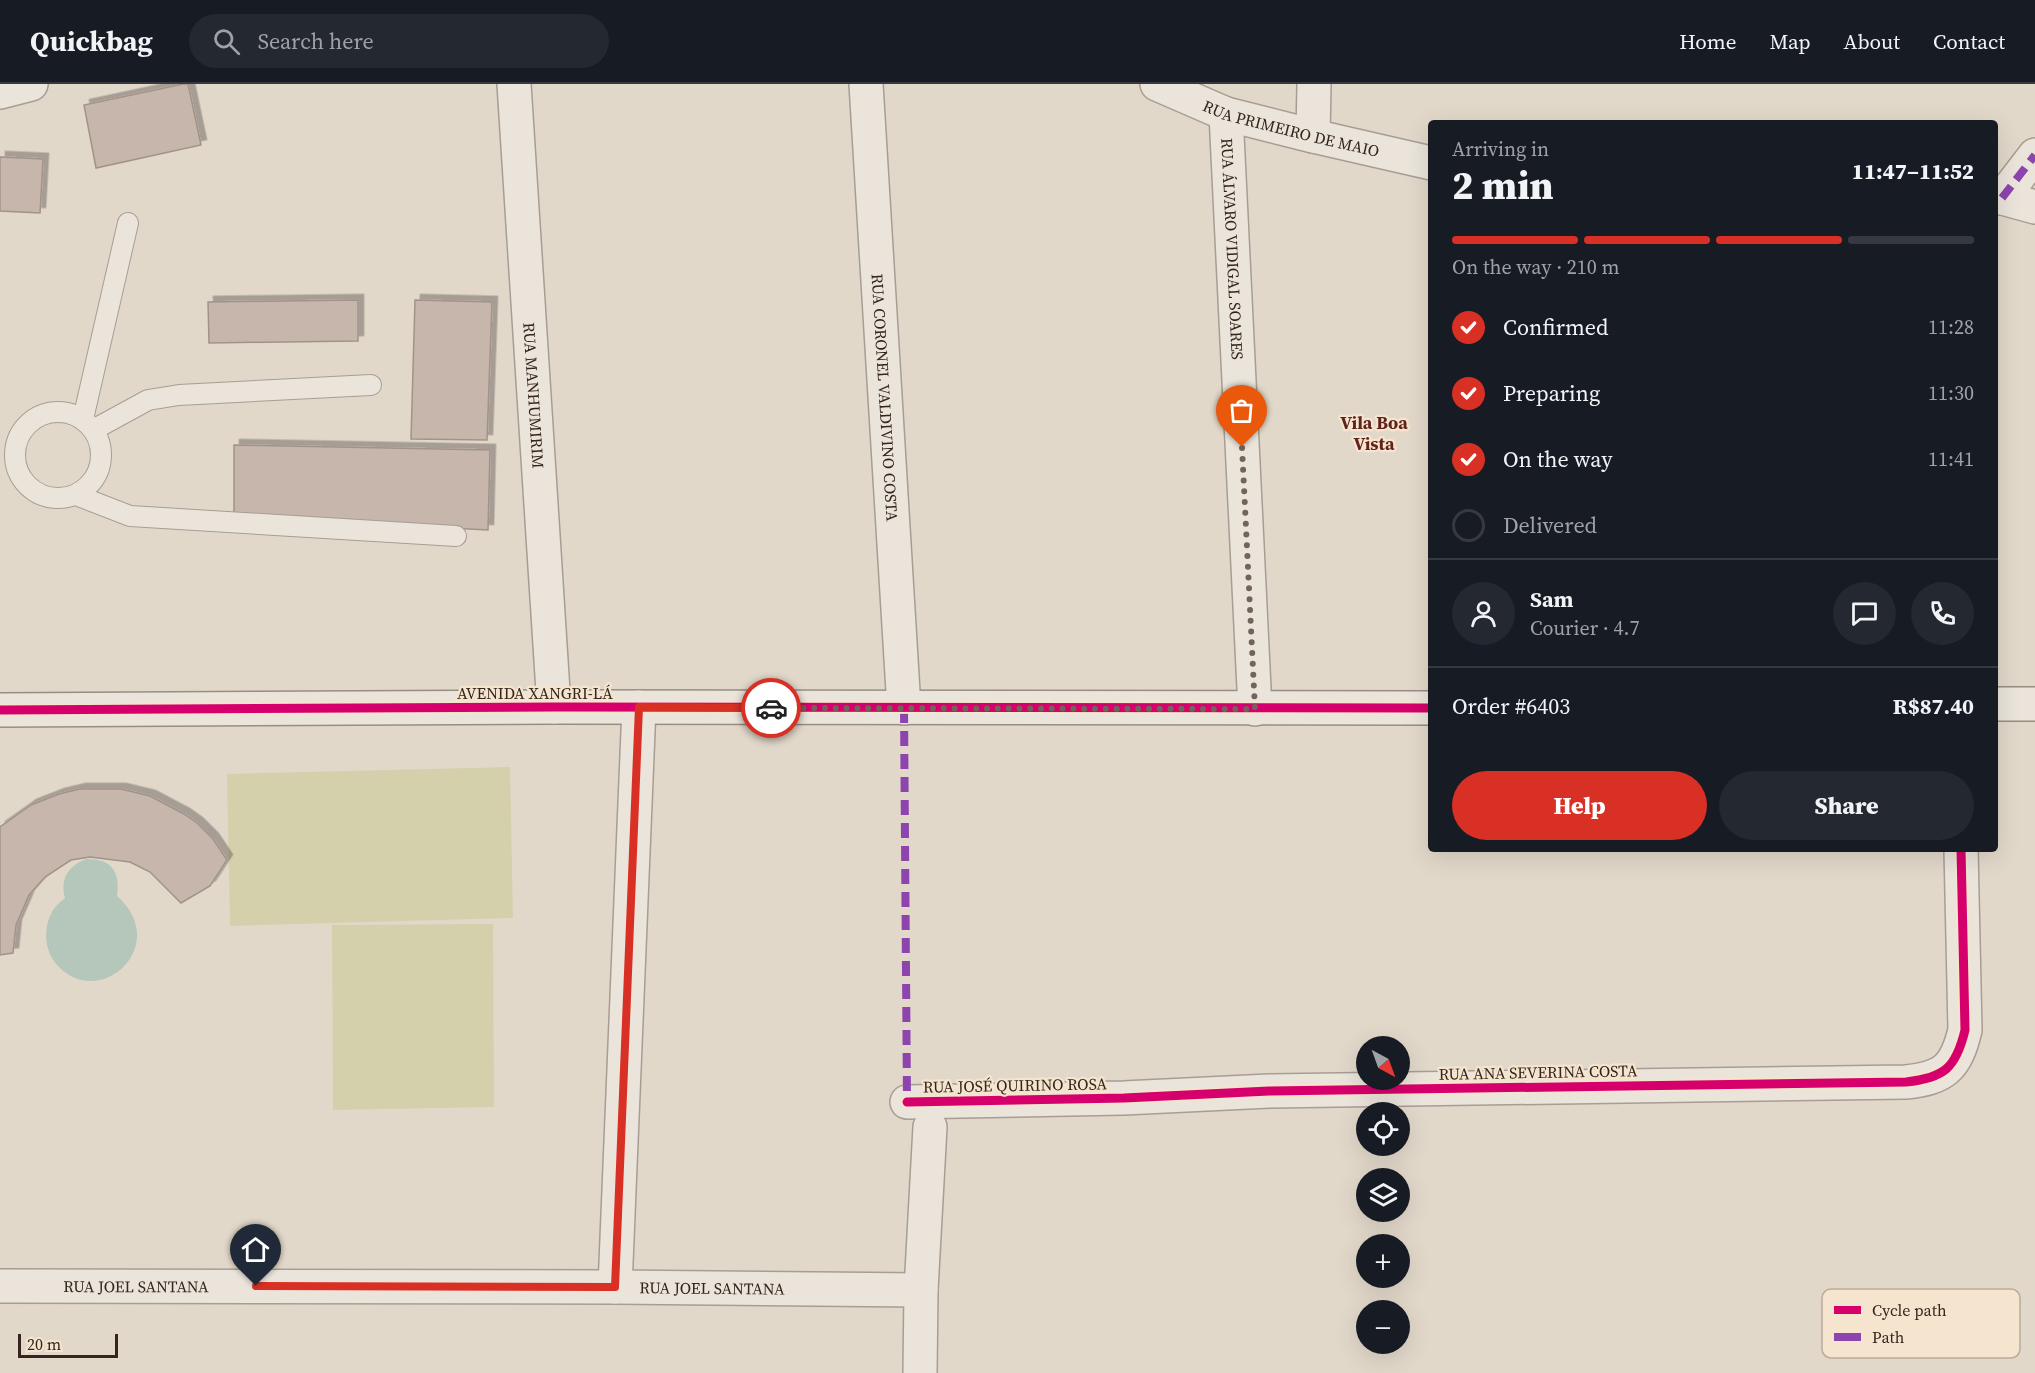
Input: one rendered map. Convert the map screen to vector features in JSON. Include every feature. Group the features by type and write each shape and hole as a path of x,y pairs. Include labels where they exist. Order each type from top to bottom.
{"street":[{"path":"0,92 31,84"},
{"name":"RUA MANHUMIRIM","path":"514,84 554,707"},
{"name":"RUA CORONEL VALDIVINO COSTA","path":"866,84 904,708"},
{"name":"RUA PRIMEIRO DE MAIO","path":"1157,84 1226,114 1428,161"},
{"path":"1313,136 1314,84"},
{"name":"RUA ÁLVARO VIDIGAL SOARES","path":"1226,114 1255,709"},
{"path":"2035,155 1998,197 2035,207"},
{"path":"1998,704 2035,704"},
{"name":"AVENIDA XANGRI-LÁ","path":"0,710 554,707 1428,708"},
{"path":"615,1287 639,707"},
{"name":"RUA ANA SEVERINA COSTA","path":"1124,1098 1281,1091 1929,1080 1948,1068 1960,1052 1965,1030 1961,852"},
{"name":"RUA JOSÉ QUIRINO ROSA","path":"908,1102 1124,1098"},
{"path":"920,1373 921,1290 930,1127"},
{"name":"RUA JOEL SANTANA","path":"0,1286 921,1290"}],"lane":[{"path":"88,424 128,224"},
{"path":"88,424 148,400 179,395 371,385"},
{"path":"54,411 69,413 88,424 100,443 101,458 98,473 89,485 76,495 62,498 47,497 33,491 8,467 15,452 18,437 27,425 39,416 54,411"},
{"path":"76,495 130,516 456,536"}],"shaded area":[{"path":"510,767 513,918 230,926 227,774"},
{"path":"86,859 102,861 116,873 117,896 132,915 137,934 134,951 124,966 110,976 94,981 76,978 59,967 50,954 46,938 50,915 65,898 64,885 67,874 74,865"},
{"path":"493,924 494,1107 333,1110 332,925"}],"building":[{"path":"188,84 201,145 96,168 84,105"},
{"path":"0,157 43,159 40,213 0,211"},
{"path":"358,300 358,341 209,343 208,302"},
{"path":"415,300 492,302 487,440 411,439"},
{"path":"234,445 490,450 488,530 234,517"},
{"path":"80,789 121,789 150,796 197,823 213,839 227,860 210,886 181,903 150,872 130,862 90,857 71,860 45,877 29,895 16,925 13,953 0,955 0,827 31,805"}],"marked path":[{"path":"2002,198 2035,155"},
{"path":"904,708 907,1102"}],"cycle path":[{"path":"0,710 554,707 1428,708"},
{"path":"907,1102 1124,1098 1269,1091 1906,1082 1930,1078 1946,1069 1952,1062 1965,1030 1961,852"}],"way so far":[{"path":"771,708 1255,709 1242,447"}],"district":[{"name":"Vila Boa Vista","path":"1374,432"}],"route":[{"path":"256,1286 615,1287 639,707 771,708"}]}
